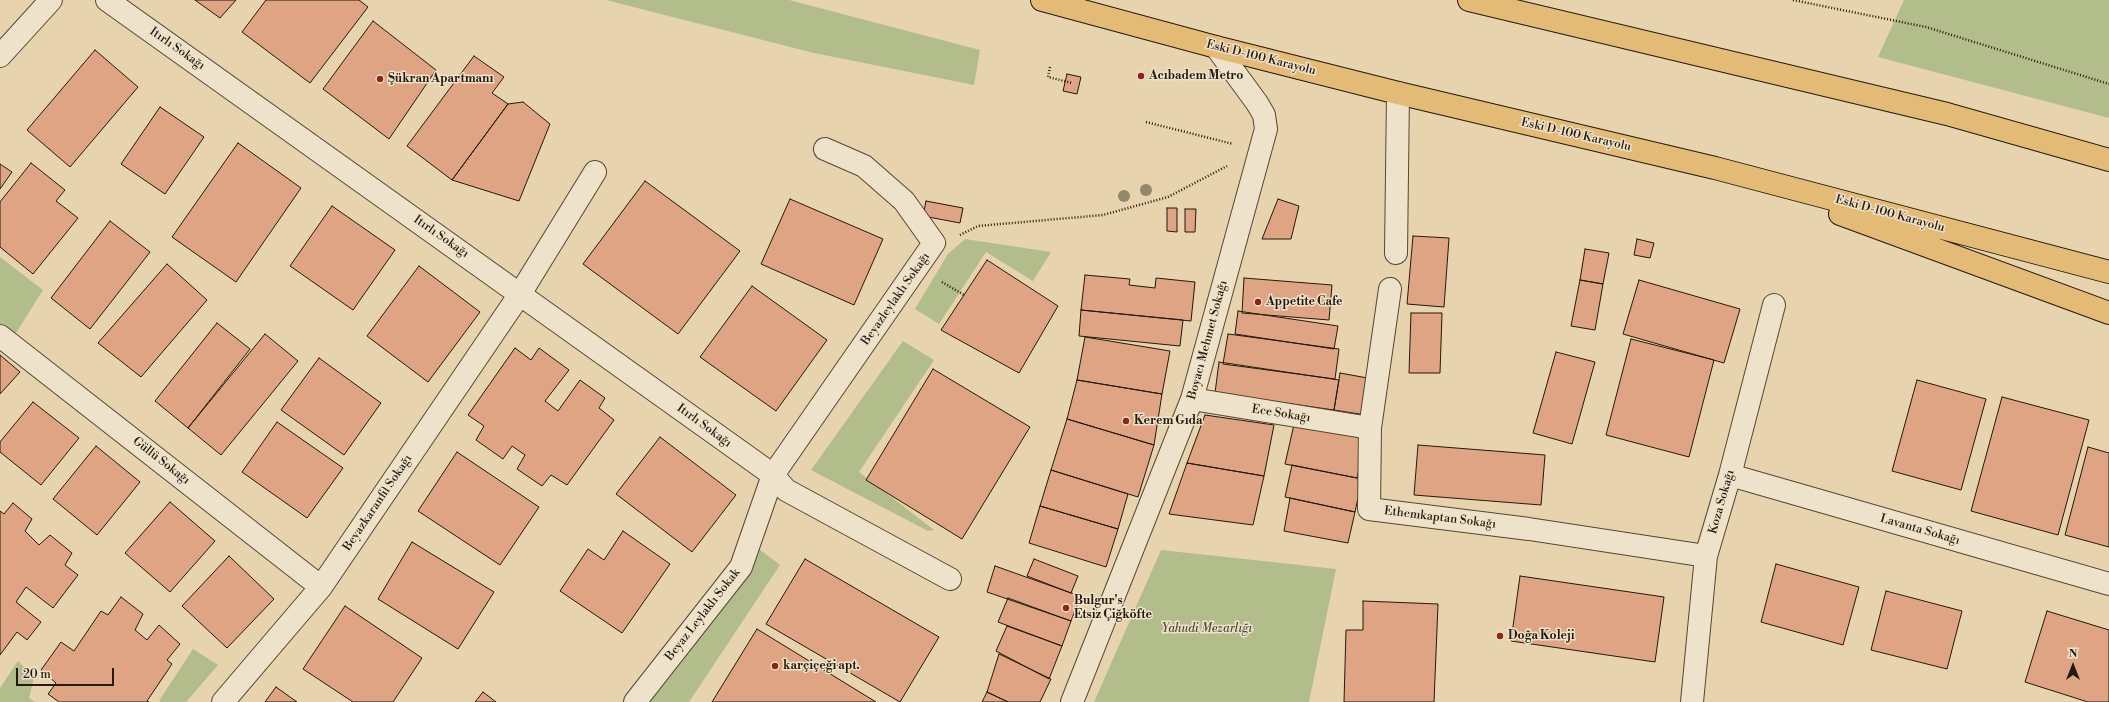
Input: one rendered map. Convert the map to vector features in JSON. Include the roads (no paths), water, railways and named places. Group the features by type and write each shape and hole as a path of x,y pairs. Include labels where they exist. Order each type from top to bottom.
{"highway":[{"name":"Eski D-100 Karayolu","path":"1042,0 1216,48 1715,168 2109,272"},
{"path":"1479,1 1947,114 2109,160"},
{"path":"1715,168 2109,313"}],"street":[{"path":"0,56 51,0"},
{"name":"Itırlı Sokağı","path":"107,0 774,475 786,490 950,579"},
{"name":"Boyacı Mehmet Sokağı","path":"1072,702 1192,399 1266,129 1264,115 1257,103 1216,48"},
{"path":"1396,253 1398,93"},
{"name":"Beyazleylaklı Sokağı","path":"774,475 934,243 904,201 864,166 825,149"},
{"name":"Beyazkaranfil Sokağı","path":"223,702 321,587 520,294 595,172"},
{"name":"Ethemkaptan Sokağı","path":"1390,289 1370,428 1369,509 1528,529 1706,556"},
{"name":"Koza Sokağı","path":"1692,702 1706,556 1730,475 1774,306"},
{"name":"Güllü Sokağı","path":"0,336 321,587"},
{"name":"Ece Sokağı","path":"1192,399 1370,428"},
{"name":"Beyaz Leylaklı Sokak","path":"635,702 741,567 774,475"},
{"name":"Lavanta Sokağı","path":"1730,475 2109,584"}],"place":[{"name":"Acıbadem Metro","path":"1141,76"},
{"name":"Şükran Apartmanı","path":"380,79"},
{"name":"Appetite Cafe","path":"1258,302"},
{"name":"Kerem Gıda","path":"1126,421"},
{"name":"Bulgur's Etsiz Çiğköfte","path":"1066,608"},
{"name":"Doğa Koleji","path":"1500,636"},
{"name":"karçiçeği apt.","path":"775,666"}],"park label":[{"name":"Yahudi Mezarlığı","path":"1207,629"}]}
